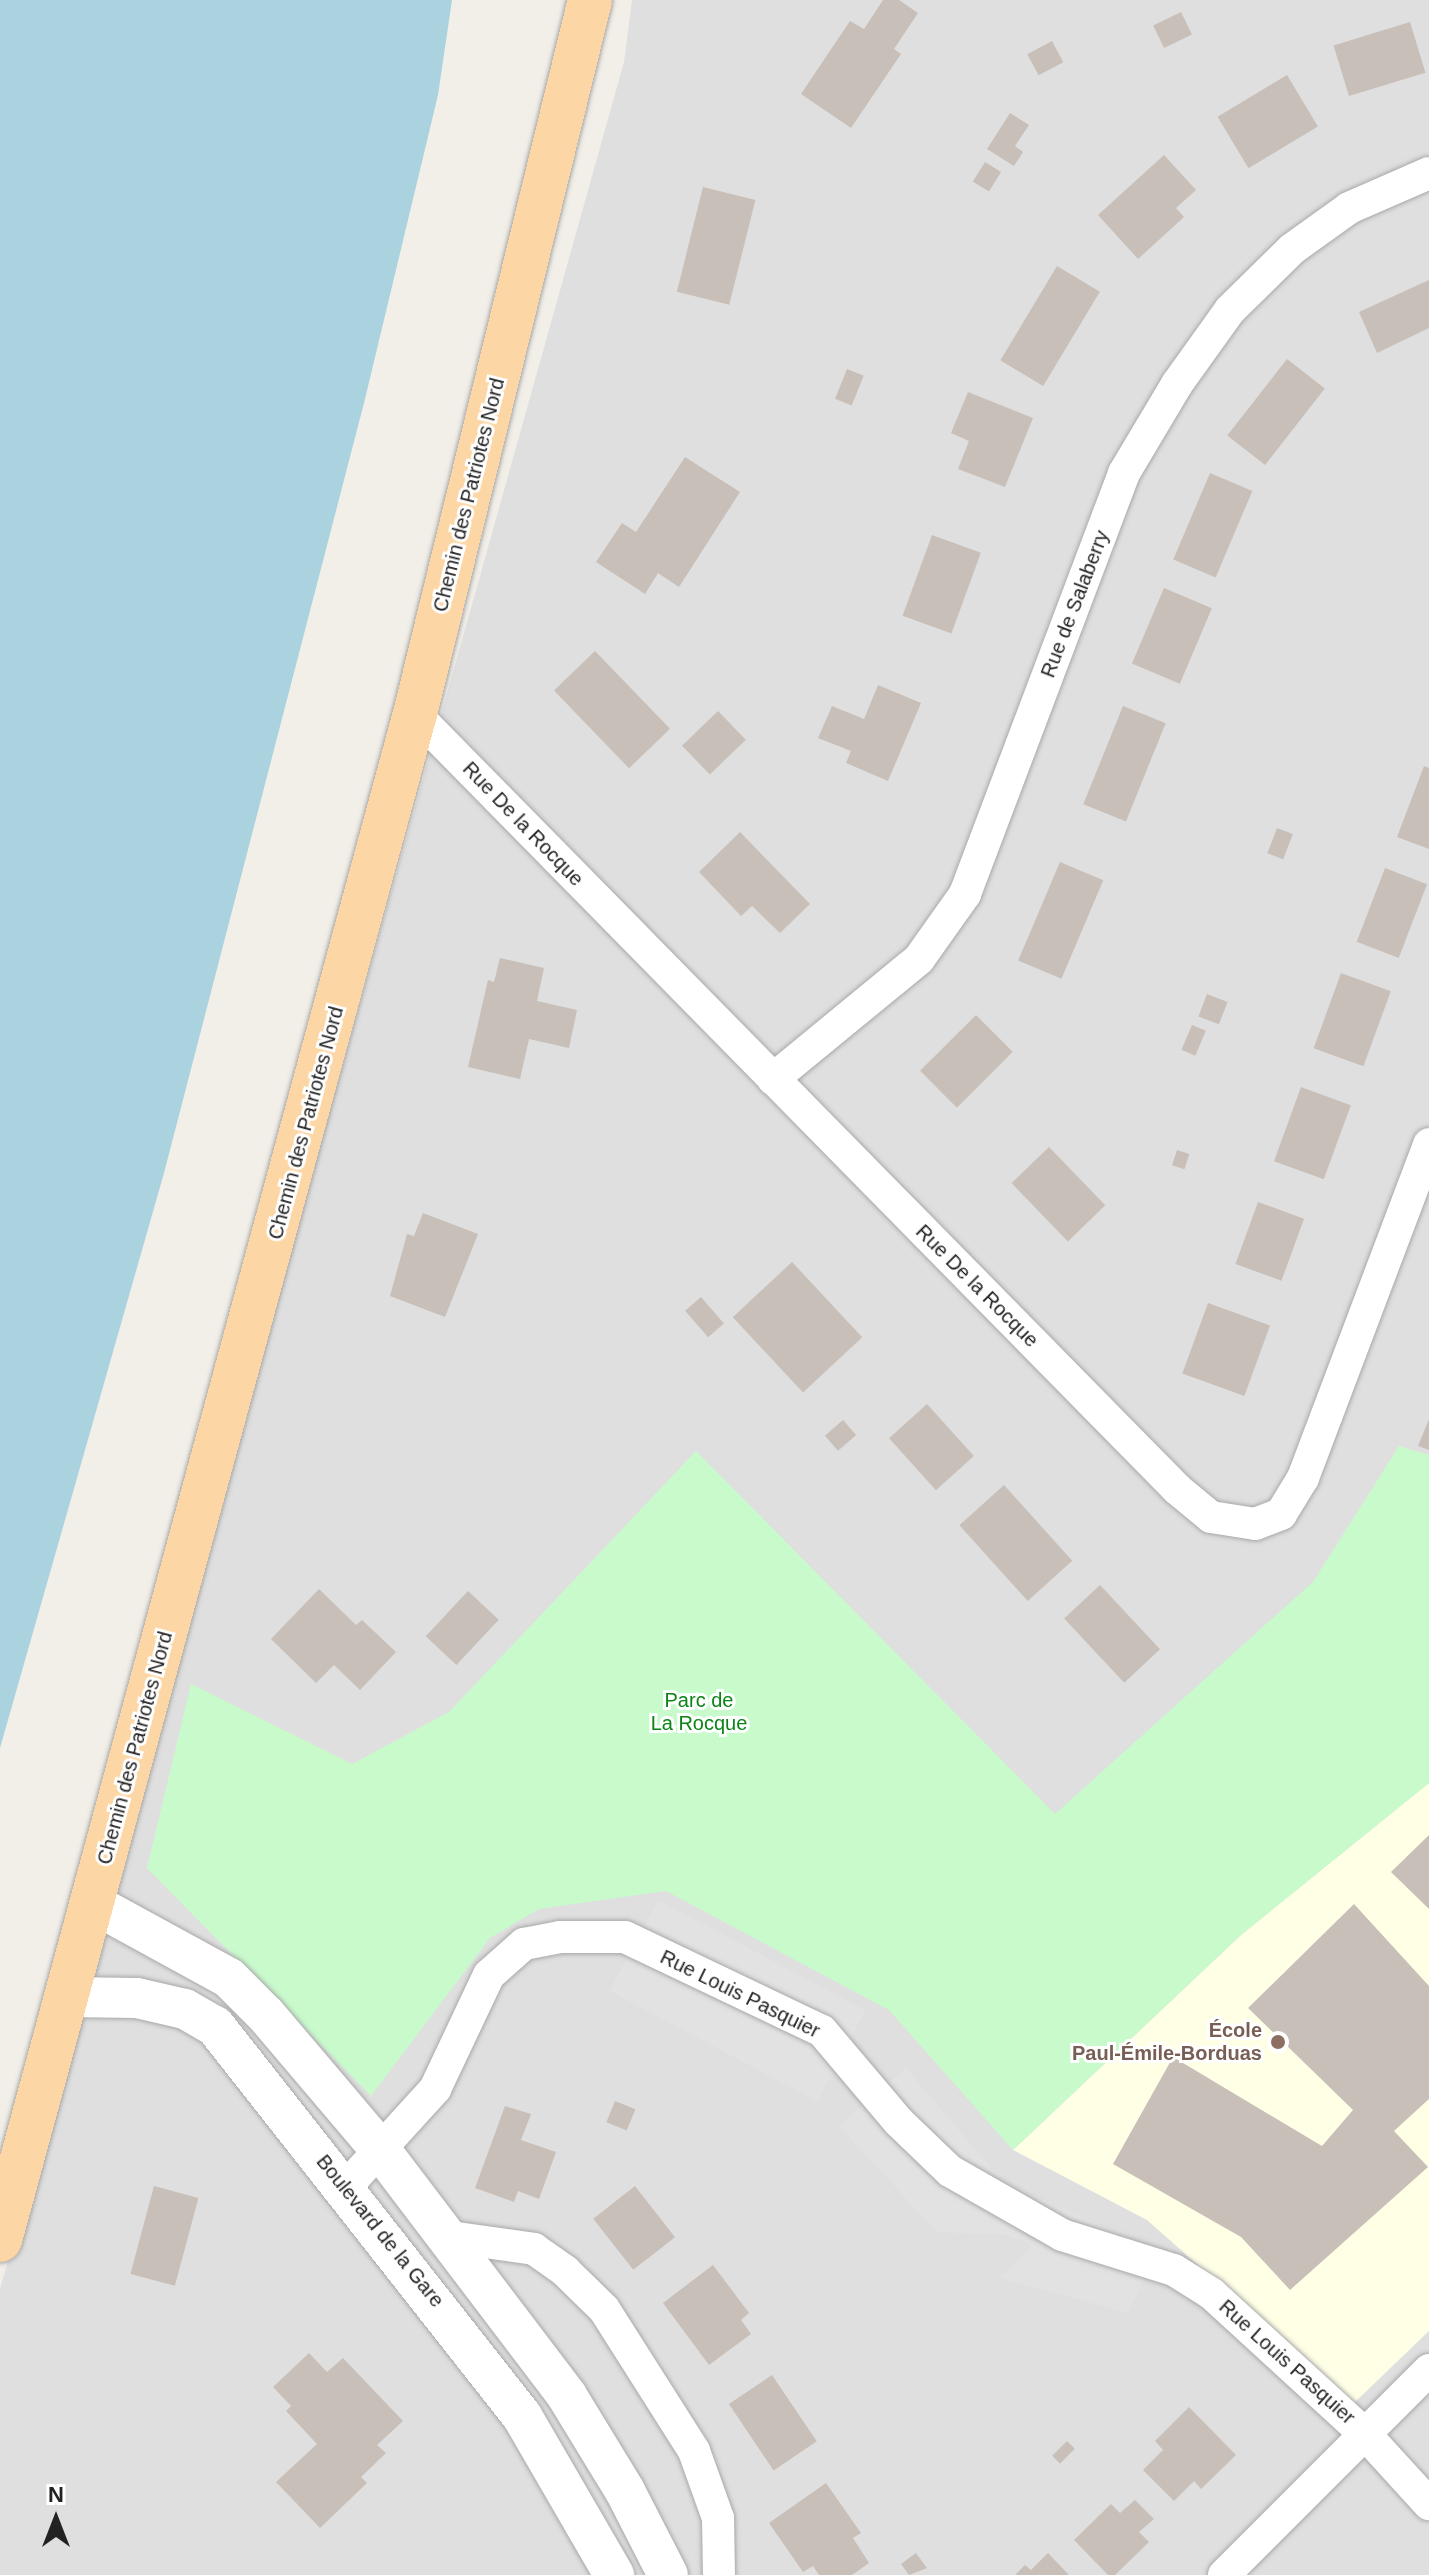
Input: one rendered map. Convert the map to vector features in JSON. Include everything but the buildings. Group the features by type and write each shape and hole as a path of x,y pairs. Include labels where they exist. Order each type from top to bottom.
{"main road":[{"name":"Chemin des Patriotes Nord","path":"0,2240 415,714 590,0"}],"street":[{"name":"Rue de Salaberry","path":"773,1079 919,959 965,894 1124,473 1177,384 1230,310 1292,249 1349,208 1429,173"},
{"name":"Rue De la Rocque","path":"415,714 1177,1489 1211,1517 1233,1525 1255,1524 1281,1514 1303,1478 1429,1144"},
{"path":"92,1903 229,1978 382,2152 567,2396 625,2491 668,2575"},
{"name":"Rue Louis Pasquier","path":"345,2188 382,2152 435,2089 489,1975 524,1944 560,1937 625,1937 822,2031 899,2122 950,2171 1062,2235 1174,2270 1200,2286 1365,2434 1429,2504"},
{"name":"Boulevard de la Gare","path":"66,1997 137,1998 185,2009 215,2026 522,2416 614,2575"},
{"path":"443,2236 534,2249 565,2271 604,2309 698,2462 718,2518 719,2575"},
{"path":"1224,2575 1429,2370"}],"shaded area":[{"path":"632,0 1429,0 1429,2575 0,2575 0,2289 624,62"},
{"name":"École Paul-Émile-Borduas","path":"1429,1783 1429,2331 1354,2403 1147,2220 1013,2150 1241,1935"},
{"path":"658,1900 865,2010 817,2101 610,1991"},
{"path":"906,2068 1003,2182 1158,2251 1128,2313 1000,2278 1032,2246 1008,2235 937,2232 839,2126"}],"green space":[{"name":"Parc de La Rocque","path":"1399,1446 1429,1455 1429,1783 1241,1935 1013,2150 889,2010 666,1891 539,1909 490,1938 371,2096 147,1868 191,1684 352,1764 449,1712 696,1451 1055,1814 1313,1582"}],"water":[{"path":"0,0 452,0 438,95 364,403 164,1173 0,1748"}],"place":[{"name":"École Paul-Émile-Borduas","path":"1278,2042"}]}
